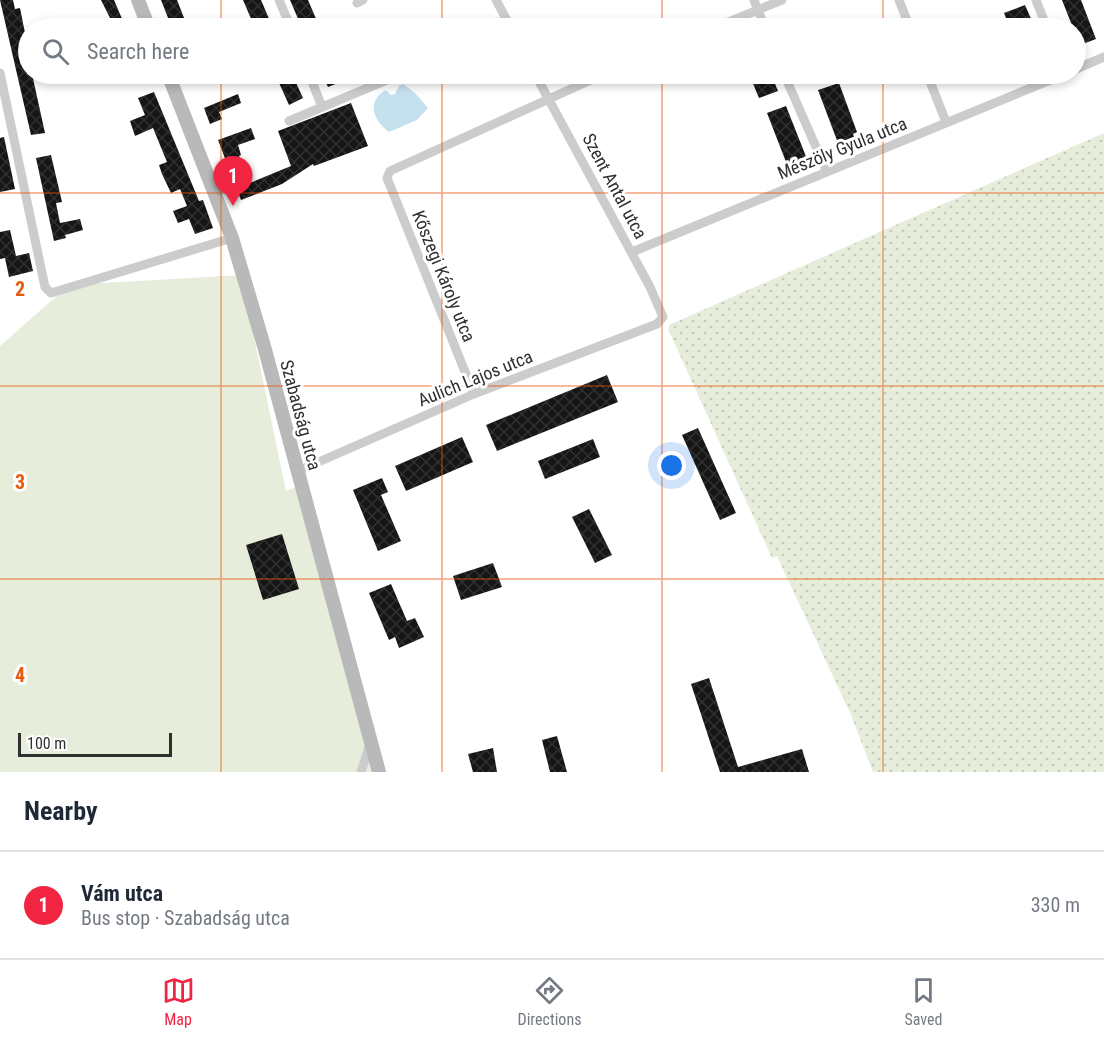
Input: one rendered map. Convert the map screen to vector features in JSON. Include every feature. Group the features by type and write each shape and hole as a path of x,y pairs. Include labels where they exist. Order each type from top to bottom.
{"main road":[{"path":"138,0 145,18"},
{"name":"Szabadság utca","path":"172,84 232,238 379,772"}],"street":[{"path":"279,0 287,18"},
{"path":"496,0 505,18"},
{"path":"754,0 760,18"},
{"path":"739,18 782,0"},
{"path":"899,0 906,18"},
{"path":"1036,0 1043,18"},
{"path":"1086,65 1104,57"},
{"path":"0,73 45,287 51,293 232,238"},
{"path":"313,84 322,107"},
{"path":"289,121 377,84"},
{"name":"Szent Antal utca","path":"541,84 650,286 663,316"},
{"path":"549,99 582,84"},
{"path":"788,84 826,172"},
{"path":"931,84 946,122"},
{"name":"Mészöly Gyula utca","path":"632,252 1040,84"},
{"name":"Kőszegi Károly utca","path":"474,394 387,178 390,171 549,99"},
{"name":"Aulich Lajos utca","path":"298,471 474,394 657,324 663,316"},
{"path":"361,772 371,741"}],"green space":[{"path":"1104,133 1104,772 873,772 851,715 777,556 772,558 668,329 669,325"},
{"path":"241,275 286,491 296,487 374,772 0,772 0,346 69,285"}],"water":[{"path":"403,84 415,93 428,108 417,120 389,132 379,122 374,105 380,94 386,90 391,95 395,94 399,86"}],"building":[{"path":"0,0 13,0 15,9 20,8 22,18 18,18 18,78"},
{"path":"101,0 114,0 122,18 110,18"},
{"path":"161,0 177,0 184,18 168,18"},
{"path":"243,0 261,0 269,18 251,18"},
{"path":"290,0 308,0 316,18 298,18"},
{"path":"1062,0 1081,0 1096,39 1086,43 1086,18 1069,18"},
{"path":"1025,5 1031,18 1006,18 1004,13"},
{"path":"19,84 34,84 45,133 31,135"},
{"path":"280,84 297,84 303,98 289,105"},
{"path":"753,84 775,84 778,91 759,98"},
{"path":"839,84 857,132 853,134 854,137 838,143 818,90"},
{"path":"154,92 199,201 203,200 213,228 195,234 189,219 178,223 173,211 187,206 180,189 171,193 162,174 159,165 167,162 153,128 135,136 130,121 145,115 138,98"},
{"path":"238,94 241,103 219,112 222,119 210,124 204,108"},
{"path":"351,103 368,146 314,166 313,164 282,184 241,200 218,140 251,128 255,139 238,145 241,155 239,156 250,183 291,166 278,131"},
{"path":"786,106 807,159 788,167 767,113"},
{"path":"4,137 15,189 0,192 0,138"},
{"path":"51,155 62,202 56,203 60,223 80,219 83,230 54,241 36,158"},
{"path":"10,230 16,256 29,253 33,271 9,277 5,258 0,259 0,232"},
{"path":"607,375 618,402 497,451 486,425"},
{"path":"698,428 736,513 720,520 682,435"},
{"path":"462,437 473,462 406,491 395,466"},
{"path":"593,439 600,457 545,479 538,461"},
{"path":"382,478 388,492 381,495 401,541 378,551 353,490"},
{"path":"589,509 612,555 595,563 572,517"},
{"path":"282,534 299,589 263,600 246,545"},
{"path":"493,563 502,587 461,600 453,576"},
{"path":"391,584 407,621 415,618 424,637 399,648 395,637 389,640 369,593"},
{"path":"709,678 738,767 802,749 809,772 720,772 691,684"},
{"path":"557,736 567,772 550,772 542,740"},
{"path":"493,748 497,772 473,772 468,754"}],"place":[{"name":"Vám utca","path":"233,206"}]}
